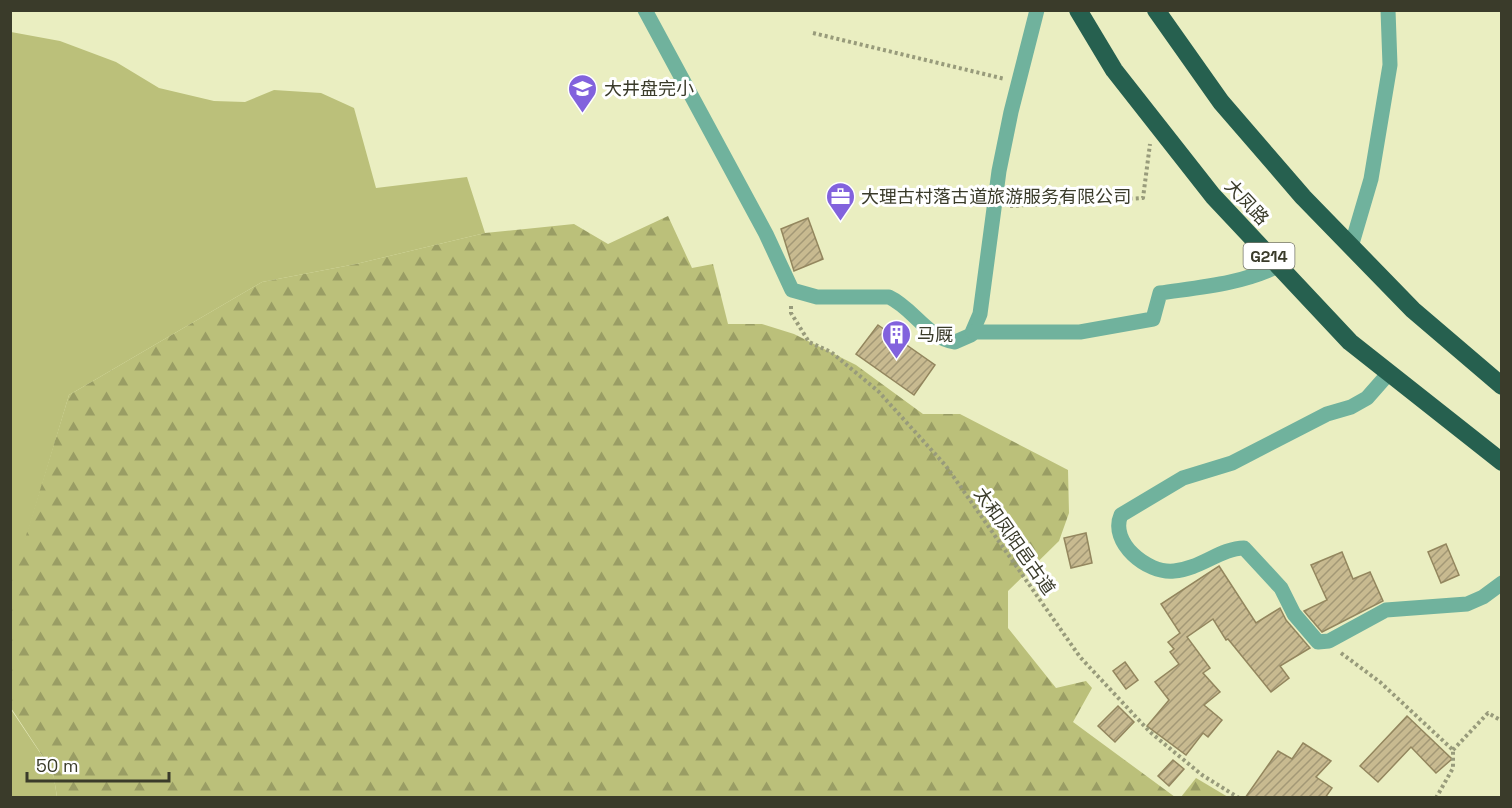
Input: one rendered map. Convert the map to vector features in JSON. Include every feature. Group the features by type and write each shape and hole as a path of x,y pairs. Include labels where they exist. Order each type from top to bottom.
{"highway":[{"name":"大凤路","path":"1078,10 1114,70 1159,128 1213,196 1278,266 1350,342 1502,462"},
{"path":"1156,10 1221,102 1303,197 1413,310 1502,386"}],"street":[{"path":"645,10 766,234 792,290 817,297 889,297 899,302 940,338 955,342 968,339 980,314 999,171 1037,10"},
{"path":"1351,247 1371,179 1390,65 1388,10"},
{"path":"973,332 1080,332 1153,319 1160,292 1230,283 1257,276 1278,266"},
{"path":"1389,373 1367,398 1351,407 1327,414 1232,464 1183,478 1121,514 1118,523 1130,553 1150,567 1171,572 1196,567 1233,548 1245,548 1281,588 1294,614 1318,642 1386,610 1467,604 1483,597 1502,583"}],"path":[{"path":"813,33 1019,83"},
{"path":"995,207 1143,198 1149,146 1159,128"},
{"name":"太和凤阳邑古道","path":"792,290 791,313 809,342 831,352 878,392 946,466 1080,657 1150,732 1202,774 1239,798"},
{"path":"1324,641 1380,682 1453,750"},
{"path":"1436,798 1453,768 1453,750 1488,713 1502,722"}],"green space":[{"path":"11,32 60,41 116,62 159,88 214,101 245,102 274,90 321,93 354,108 376,188 467,177 485,233 356,264 262,282 69,395 11,588"},
{"path":"668,216 692,268 713,264 728,324 762,324 794,334 856,365 923,414 960,414 1068,470 1069,513 1059,541 1008,591 1008,628 1056,688 1086,681 1092,688 1073,722 1175,797 57,797 53,772 11,708 10,588 69,395 262,282 356,264 485,233 574,224 608,244"},
{"path":"10,708 53,772 57,797 11,797"},
{"path":"1196,778 1228,797 1181,797"}],"building":[{"path":"808,218 823,259 794,271 781,229"},
{"name":"马厩","path":"878,325 935,365 914,395 856,354"},
{"path":"1086,533 1092,563 1071,568 1064,538"},
{"path":"1446,544 1459,575 1441,583 1428,552"},
{"path":"1342,552 1353,579 1370,572 1383,601 1322,632 1304,611 1327,600 1311,565"},
{"path":"1219,566 1256,623 1280,608 1286,620 1310,648 1280,666 1289,678 1271,692 1228,639 1226,640 1213,619 1187,637 1210,668 1203,673 1220,692 1204,705 1222,720 1208,737 1203,733 1186,755 1147,726 1169,700 1155,682 1179,664 1170,652 1174,649 1168,642 1180,633 1161,604"},
{"path":"1125,662 1138,680 1126,689 1113,671"},
{"path":"1118,706 1134,722 1115,742 1098,726"},
{"path":"1407,716 1452,759 1436,773 1411,747 1378,782 1360,766"},
{"path":"1303,743 1331,761 1316,777 1332,788 1325,798 1245,798 1278,751 1292,759"},
{"path":"1173,760 1184,769 1169,786 1158,776"}],"place":[{"name":"大井盘完小","path":"583,114"},
{"name":"大理古村落古道旅游服务有限公司","path":"840,222"},
{"name":"马厩","path":"896,360"}]}
